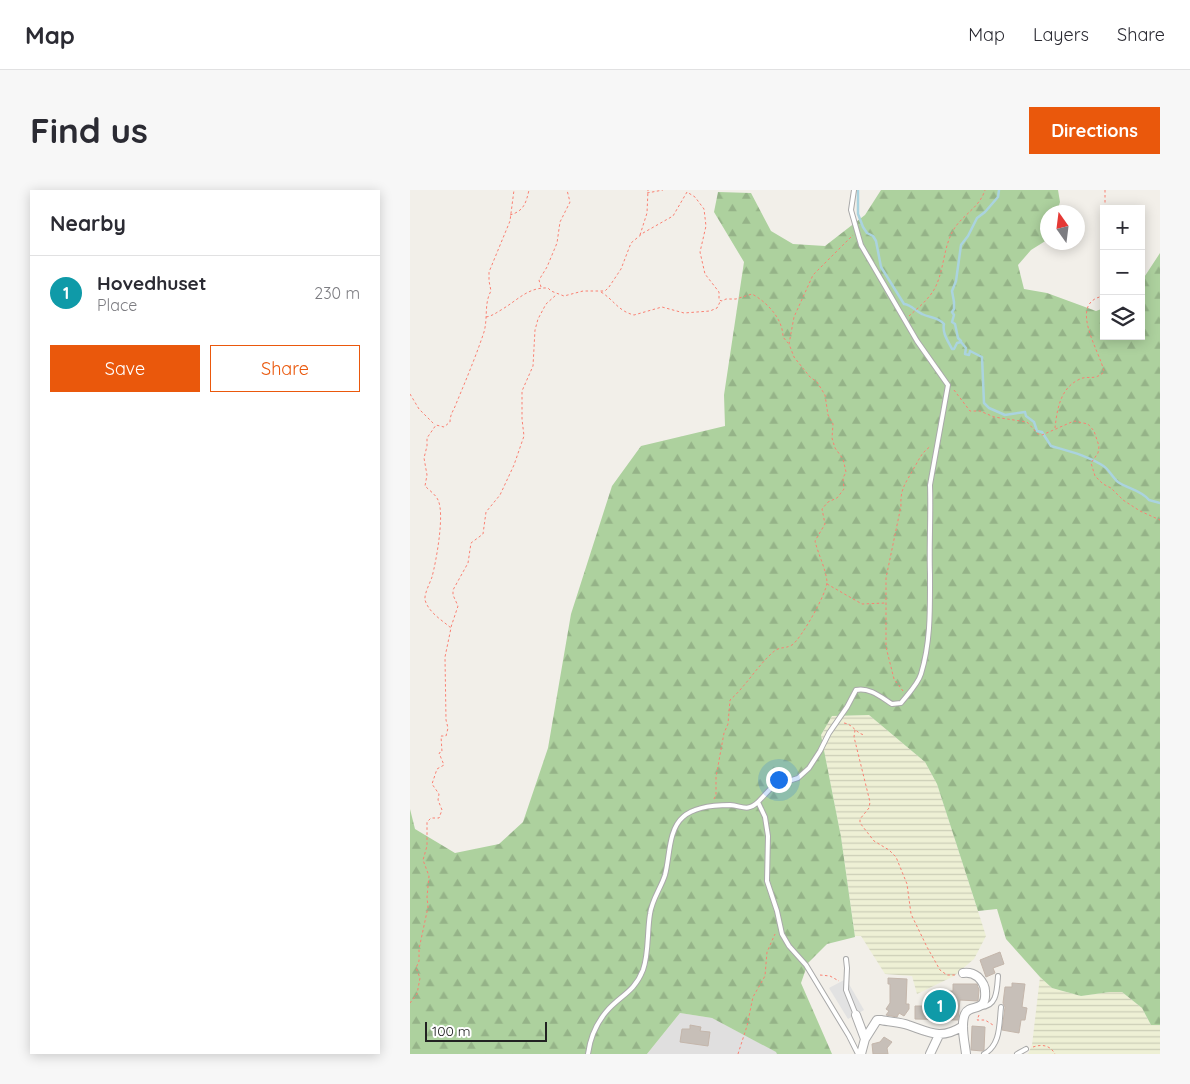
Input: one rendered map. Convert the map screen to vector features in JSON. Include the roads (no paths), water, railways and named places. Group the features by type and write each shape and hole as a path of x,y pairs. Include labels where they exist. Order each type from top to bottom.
{"street":[{"path":"963,973 967,972 977,976 985,987 986,997 980,1011 967,1011 964,1015 963,1026 966,1054"},
{"path":"856,1015 865,1039"},
{"path":"859,1054 865,1039 877,1020 907,1025 921,1031 939,1035 952,1032 963,1026"},
{"path":"930,1054 939,1035"}],"lane":[{"path":"588,1054 592,1038 600,1020 612,1006 631,991 643,969 650,911 665,875 676,826 686,814 711,807 731,805 752,808 773,786 792,781 803,774 856,690 862,688 875,693 892,704 901,703 920,676 931,620 932,501 930,486 948,389 946,382 927,356 861,245 851,210 854,190"},
{"path":"758,802 765,817 768,836 767,881 784,940 812,976 859,1054"},
{"path":"846,959 846,990 856,1015"},
{"path":"980,1011 995,1000 998,976"},
{"path":"984,1054 994,1046 997,1040 1001,1007"},
{"path":"1017,1054 1026,1049"}],"waterway":[{"path":"858,190 858,214 863,227 876,241 881,267 904,304 942,322 952,349 954,349 957,343 961,342 966,348 965,354 969,355 970,351 982,357 984,403 989,408 1005,415 1025,412 1026,416 1034,422 1037,431 1042,432 1051,446 1077,454 1102,465 1118,482 1142,494 1149,500 1160,503"},
{"path":"961,341 958,338 955,324 952,322 954,315 952,312 954,309 952,291 956,281 961,245 977,218 998,197 999,190"}],"place":[{"name":"Hovedhuset","path":"940,1006"}]}
